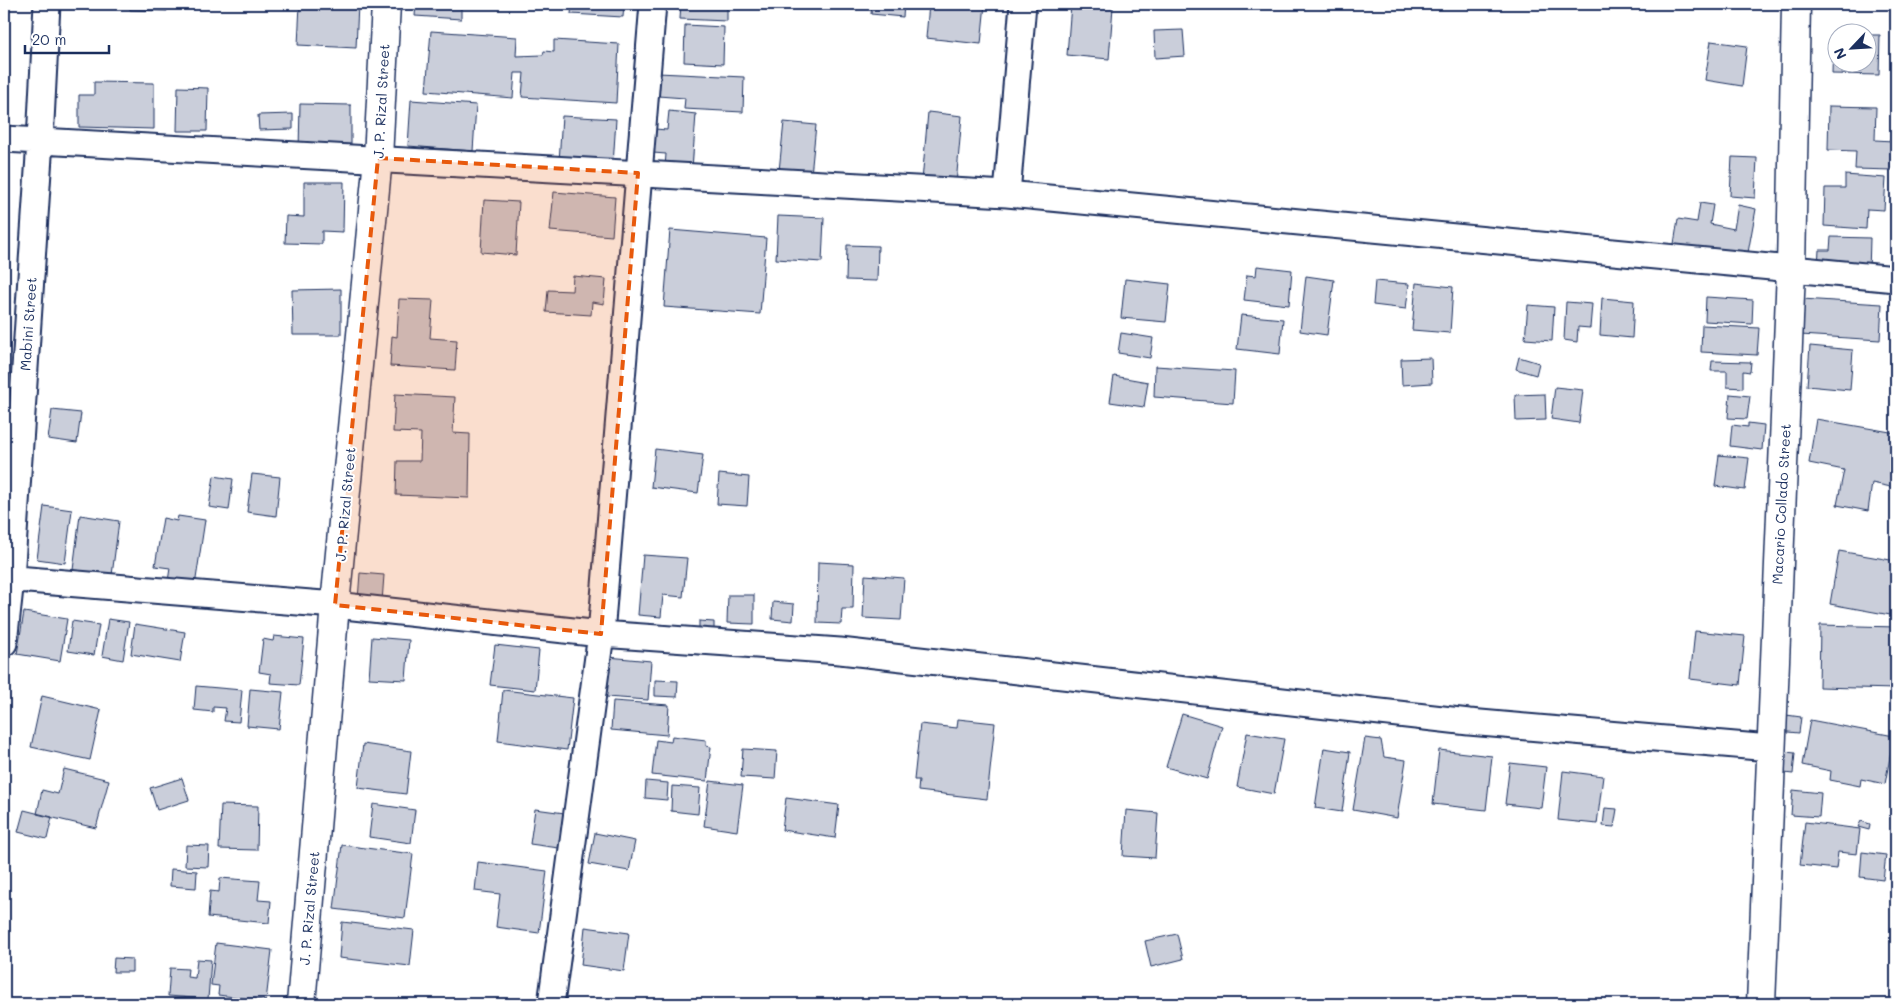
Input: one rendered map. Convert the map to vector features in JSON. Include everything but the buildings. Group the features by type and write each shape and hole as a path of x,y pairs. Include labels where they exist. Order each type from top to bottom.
{"main road":[{"name":"J. P. Rizal Street","path":"301,1004 335,605 378,158 386,4"},
{"name":"Macario Collado Street","path":"1761,1004 1791,270 1796,4"}],"street":[{"name":"Mabini Street","path":"4,643 7,578 40,141 46,4"},
{"path":"551,1004 601,634 652,4"},
{"path":"1007,194 1023,4"},
{"path":"4,139 638,172 1007,194 1896,279"},
{"path":"7,578 335,605 601,634 840,650 1469,722 1770,748"}],"highlighted area":[{"path":"378,158 638,173 601,634 335,605"}]}
